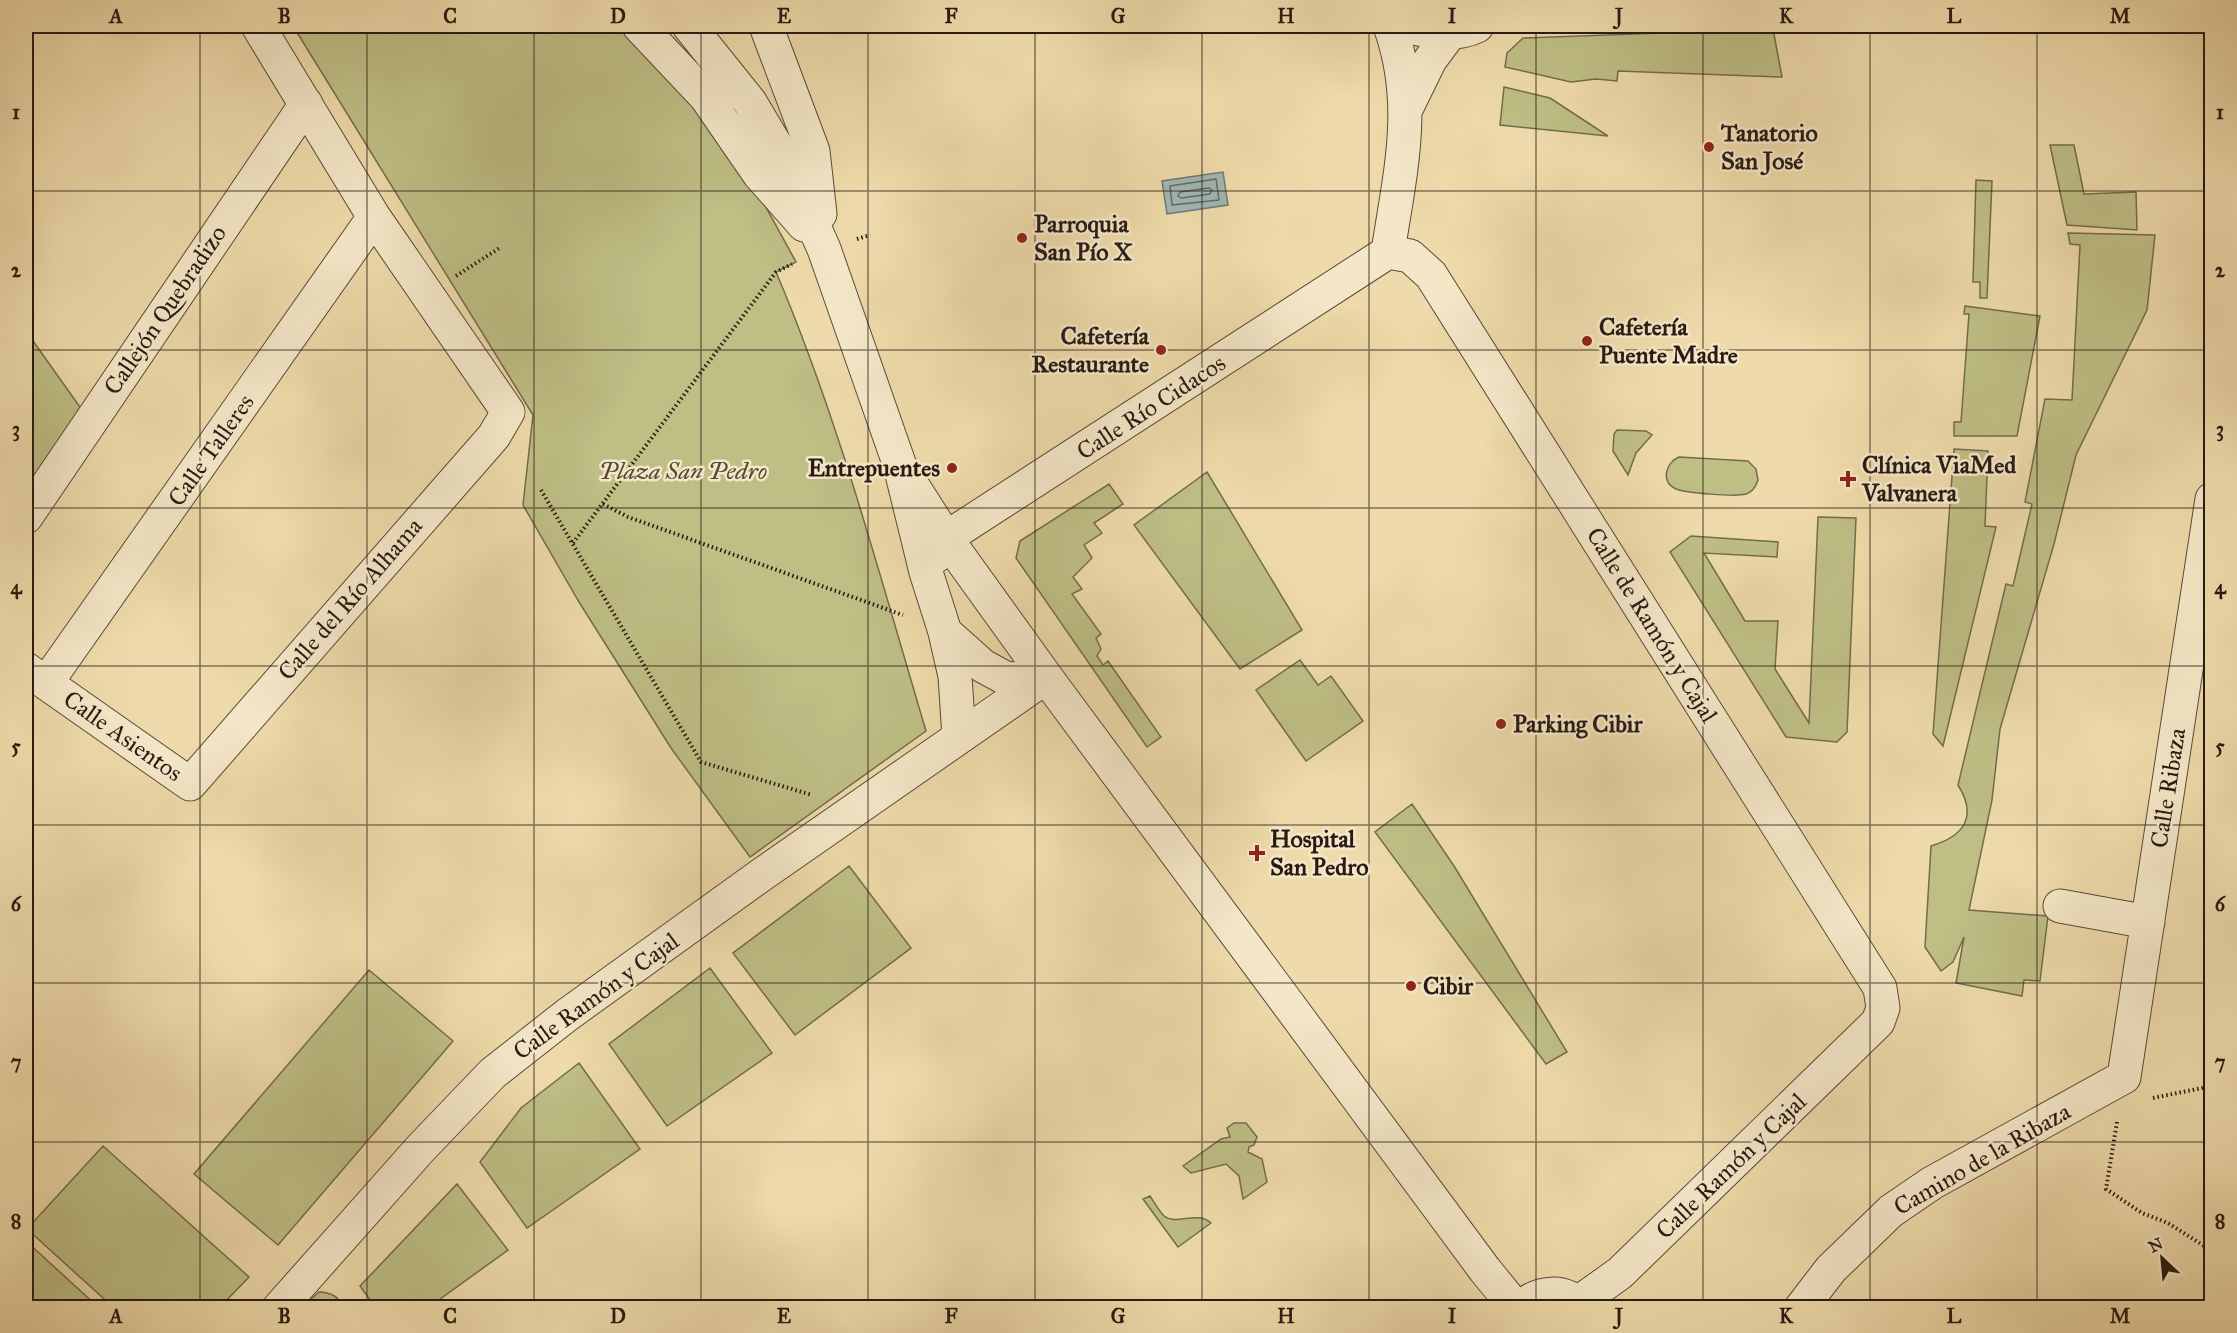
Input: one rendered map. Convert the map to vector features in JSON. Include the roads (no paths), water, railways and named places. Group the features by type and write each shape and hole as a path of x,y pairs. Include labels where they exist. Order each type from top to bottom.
{"street":[{"path":"258,26 375,217"},
{"path":"639,26 706,97 759,174 824,249"},
{"path":"689,26 750,102 786,160 824,249 900,466 926,573 945,632 955,676 959,737"},
{"path":"766,26 813,151 824,249"},
{"path":"1388,252 1402,162 1407,107 1399,50 1390,26"},
{"path":"1406,26 1427,32 1463,29"},
{"path":"1407,107 1430,60 1463,29"},
{"name":"Callejón Quebradizo","path":"26,517 306,104"},
{"name":"Calle del Río Alhama","path":"190,784 494,436 508,412 375,217"},
{"name":"Calle Talleres","path":"36,676 375,217"},
{"name":"Calle Río Cidacos","path":"926,573 946,538 1388,252"},
{"name":"Calle de Ramón y Cajal","path":"1388,252 1410,256 1431,275 1866,963 1880,988 1883,1008 1878,1022"},
{"path":"900,466 946,538 1046,677 1478,1260 1516,1308"},
{"name":"Calle Ribaza","path":"2133,1089 2148,922 2211,499"},
{"path":"945,632 983,666 1007,679 1046,677"},
{"name":"Calle Asientos","path":"36,676 190,784"},
{"name":"Calle Ramón y Cajal","path":"279,1308 421,1148 493,1073 577,1008 1046,677"},
{"path":"2060,906 2148,922"},
{"name":"Calle Ramón y Cajal","path":"1579,1305 1620,1273 1878,1022"},
{"name":"Camino de la Ribaza","path":"1801,1308 1831,1269 1891,1211 1932,1183 2133,1089"},
{"path":"1521,1308 1540,1295 1553,1294 1566,1296 1579,1305"}],"water":[{"path":"1223,172 1228,205 1167,214 1162,181"}],"place":[{"name":"Tanatorio San José","path":"1709,147"},
{"name":"Parroquia San Pío X","path":"1022,238"},
{"name":"Cafetería Puente Madre","path":"1587,341"},
{"name":"Cafetería Restaurante","path":"1161,350"},
{"name":"Entrepuentes","path":"952,468"},
{"name":"Clínica ViaMed Valvanera","path":"1848,479"},
{"name":"Parking Cibir","path":"1501,724"},
{"name":"Hospital San Pedro","path":"1257,853"},
{"name":"Cibir","path":"1411,986"}],"park label":[{"name":"Plaza San Pedro","path":"683,471"}]}
